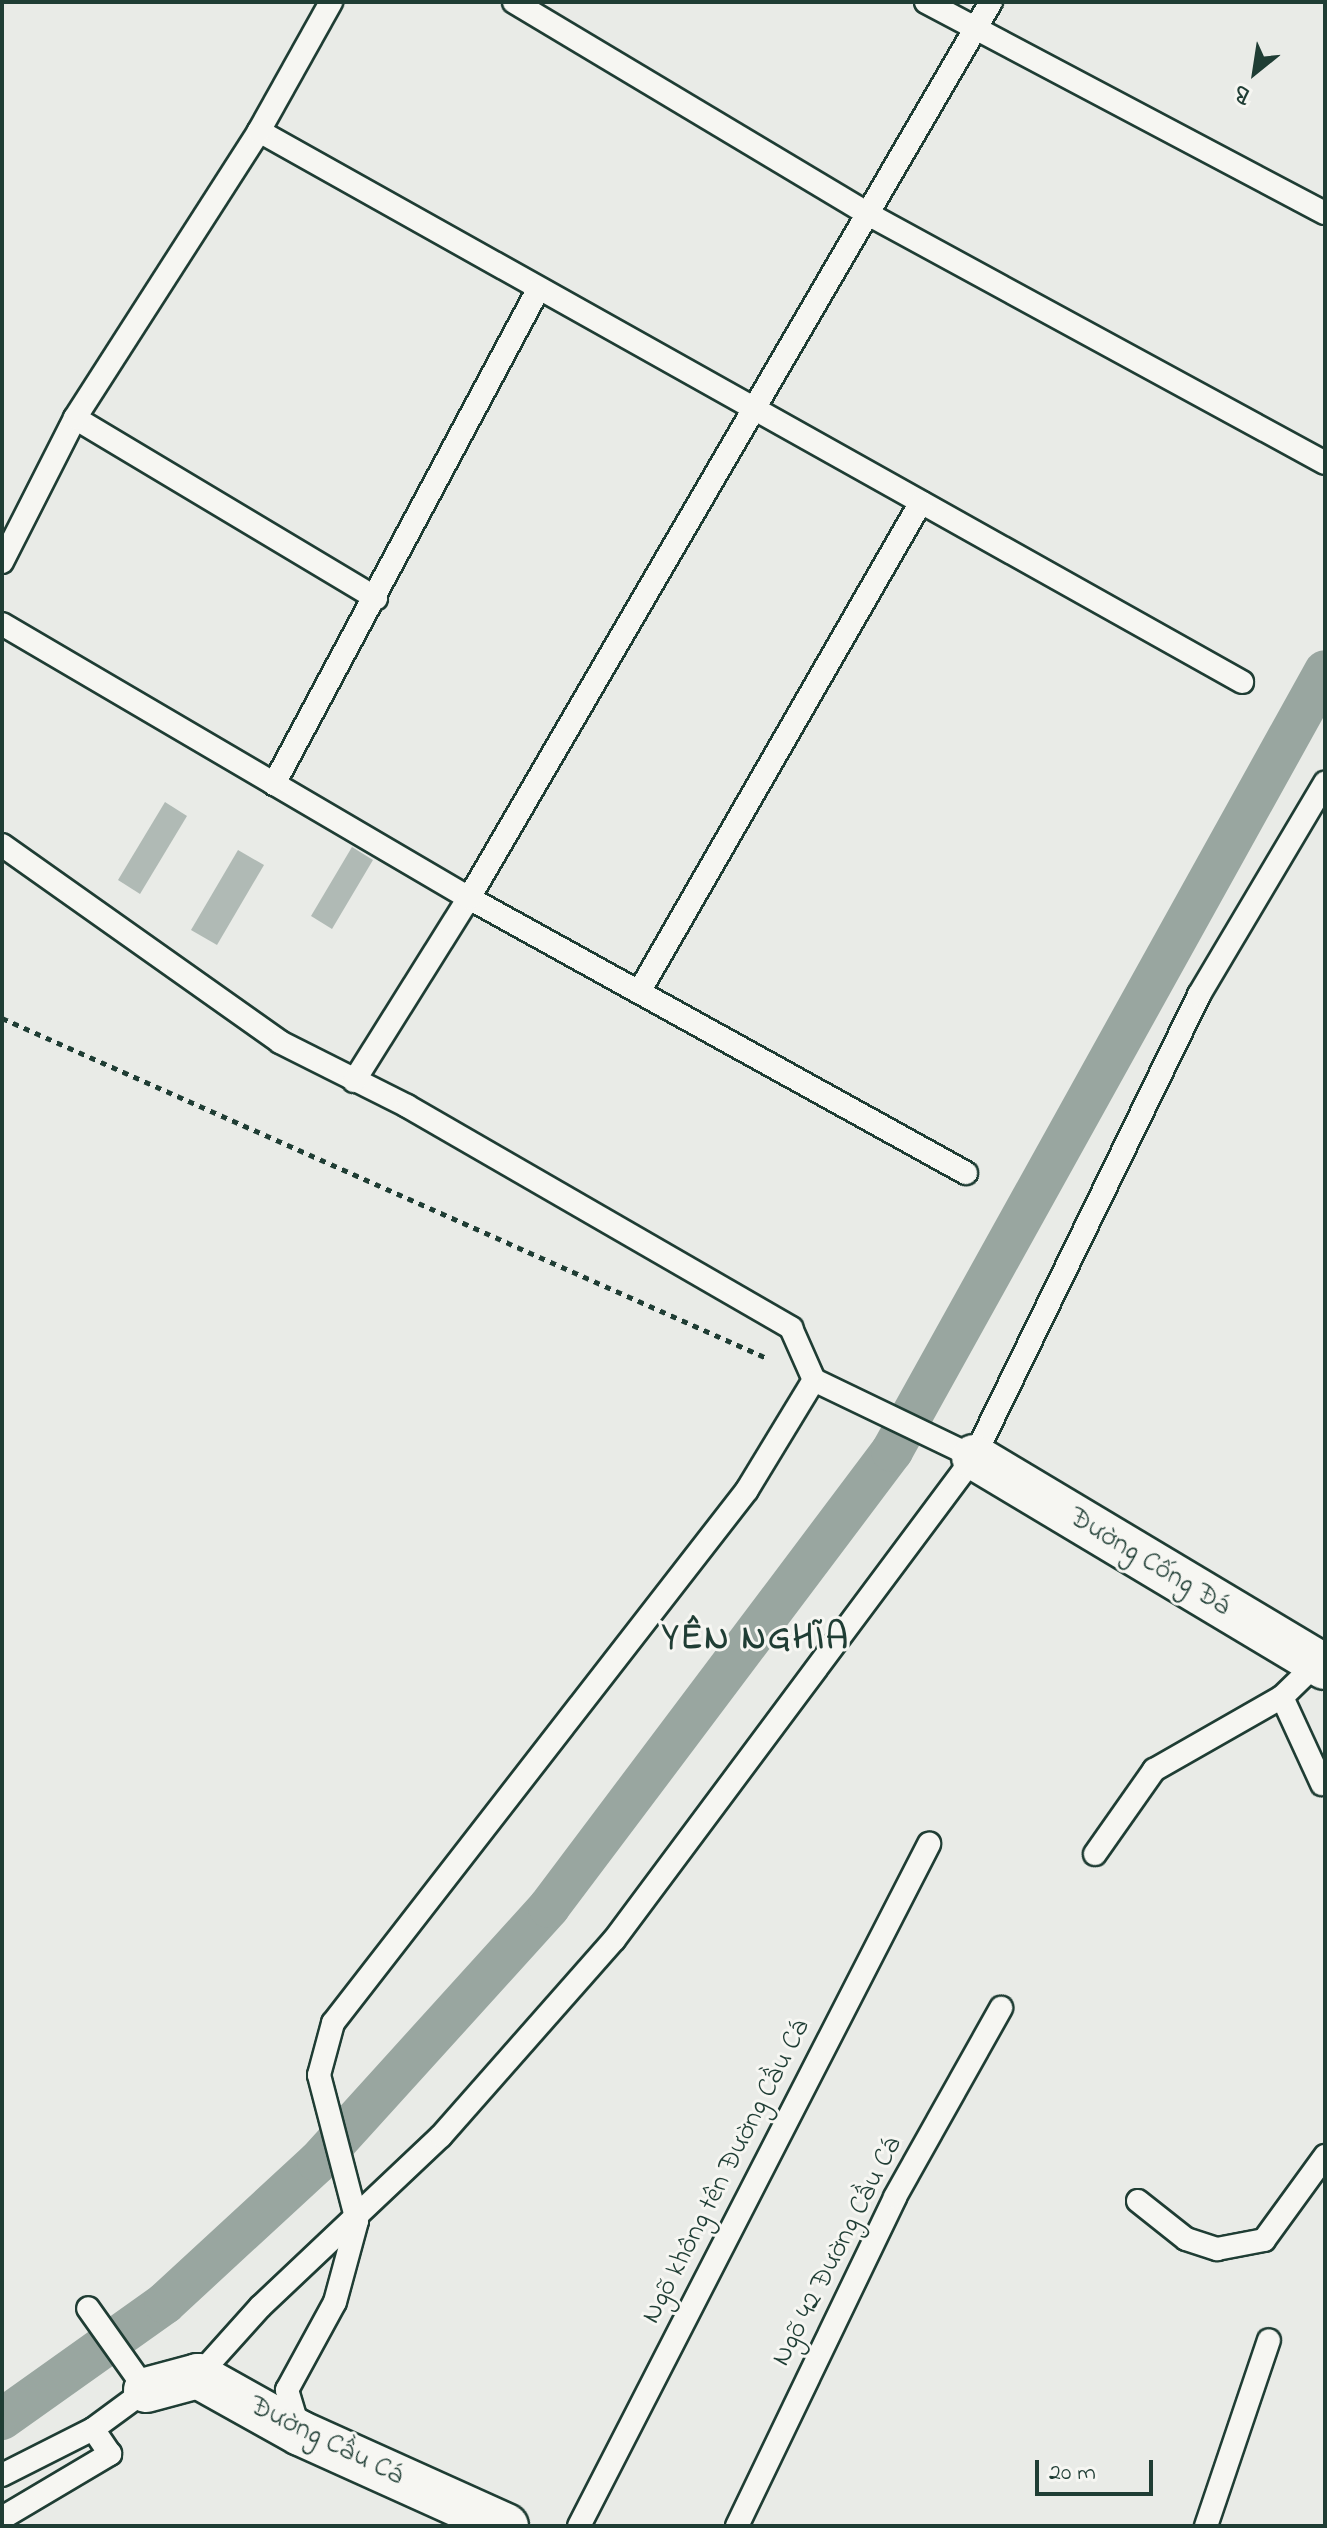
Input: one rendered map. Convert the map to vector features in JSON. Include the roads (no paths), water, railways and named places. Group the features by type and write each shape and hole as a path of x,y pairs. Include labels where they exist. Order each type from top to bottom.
{"street":[{"name":"Đường Cống Đá","path":"974,1457 1322,1664"},
{"path":"139,2383 198,2376"},
{"name":"Đường Cầu Cá","path":"198,2376 300,2433 504,2526"}],"lane":[{"path":"2,562 75,418 259,131 331,2"},
{"path":"514,2 868,214 1325,463"},
{"path":"926,2 975,31 1325,213"},
{"path":"354,1081 469,898 991,2"},
{"path":"259,131 1242,682"},
{"path":"274,784 539,288"},
{"path":"75,418 376,598"},
{"path":"639,992 921,502"},
{"path":"2,624 469,898 966,1173"},
{"path":"198,2376 260,2307 357,2221 614,1940 974,1457 1199,995 1325,783"},
{"path":"2,845 280,1042 791,1328 814,1380 855,1404 974,1457"},
{"path":"300,2433 287,2390 335,2302 357,2221 319,2075 333,2023 747,1490 814,1380"},
{"path":"1095,1854 1154,1770 1282,1697 1322,1664"},
{"path":"1282,1697 1322,1784"},
{"name":"Ngõ không tên Đường Cầu Cá","path":"579,2526 929,1844"},
{"name":"Ngõ 42 Đường Cầu Cá","path":"737,2526 895,2197 1001,2008"},
{"path":"1138,2201 1186,2239 1207,2246 1264,2240 1325,2156"},
{"path":"2,2475 93,2429 139,2383 88,2308"},
{"path":"1206,2526 1269,2340"},
{"path":"2,2518 110,2454 93,2429"}],"waterway":[{"path":"2,2419 165,2303 318,2162 549,1907 892,1451 1325,671"}],"district":[{"name":"YÊN NGHĨA","path":"756,1640"}]}
